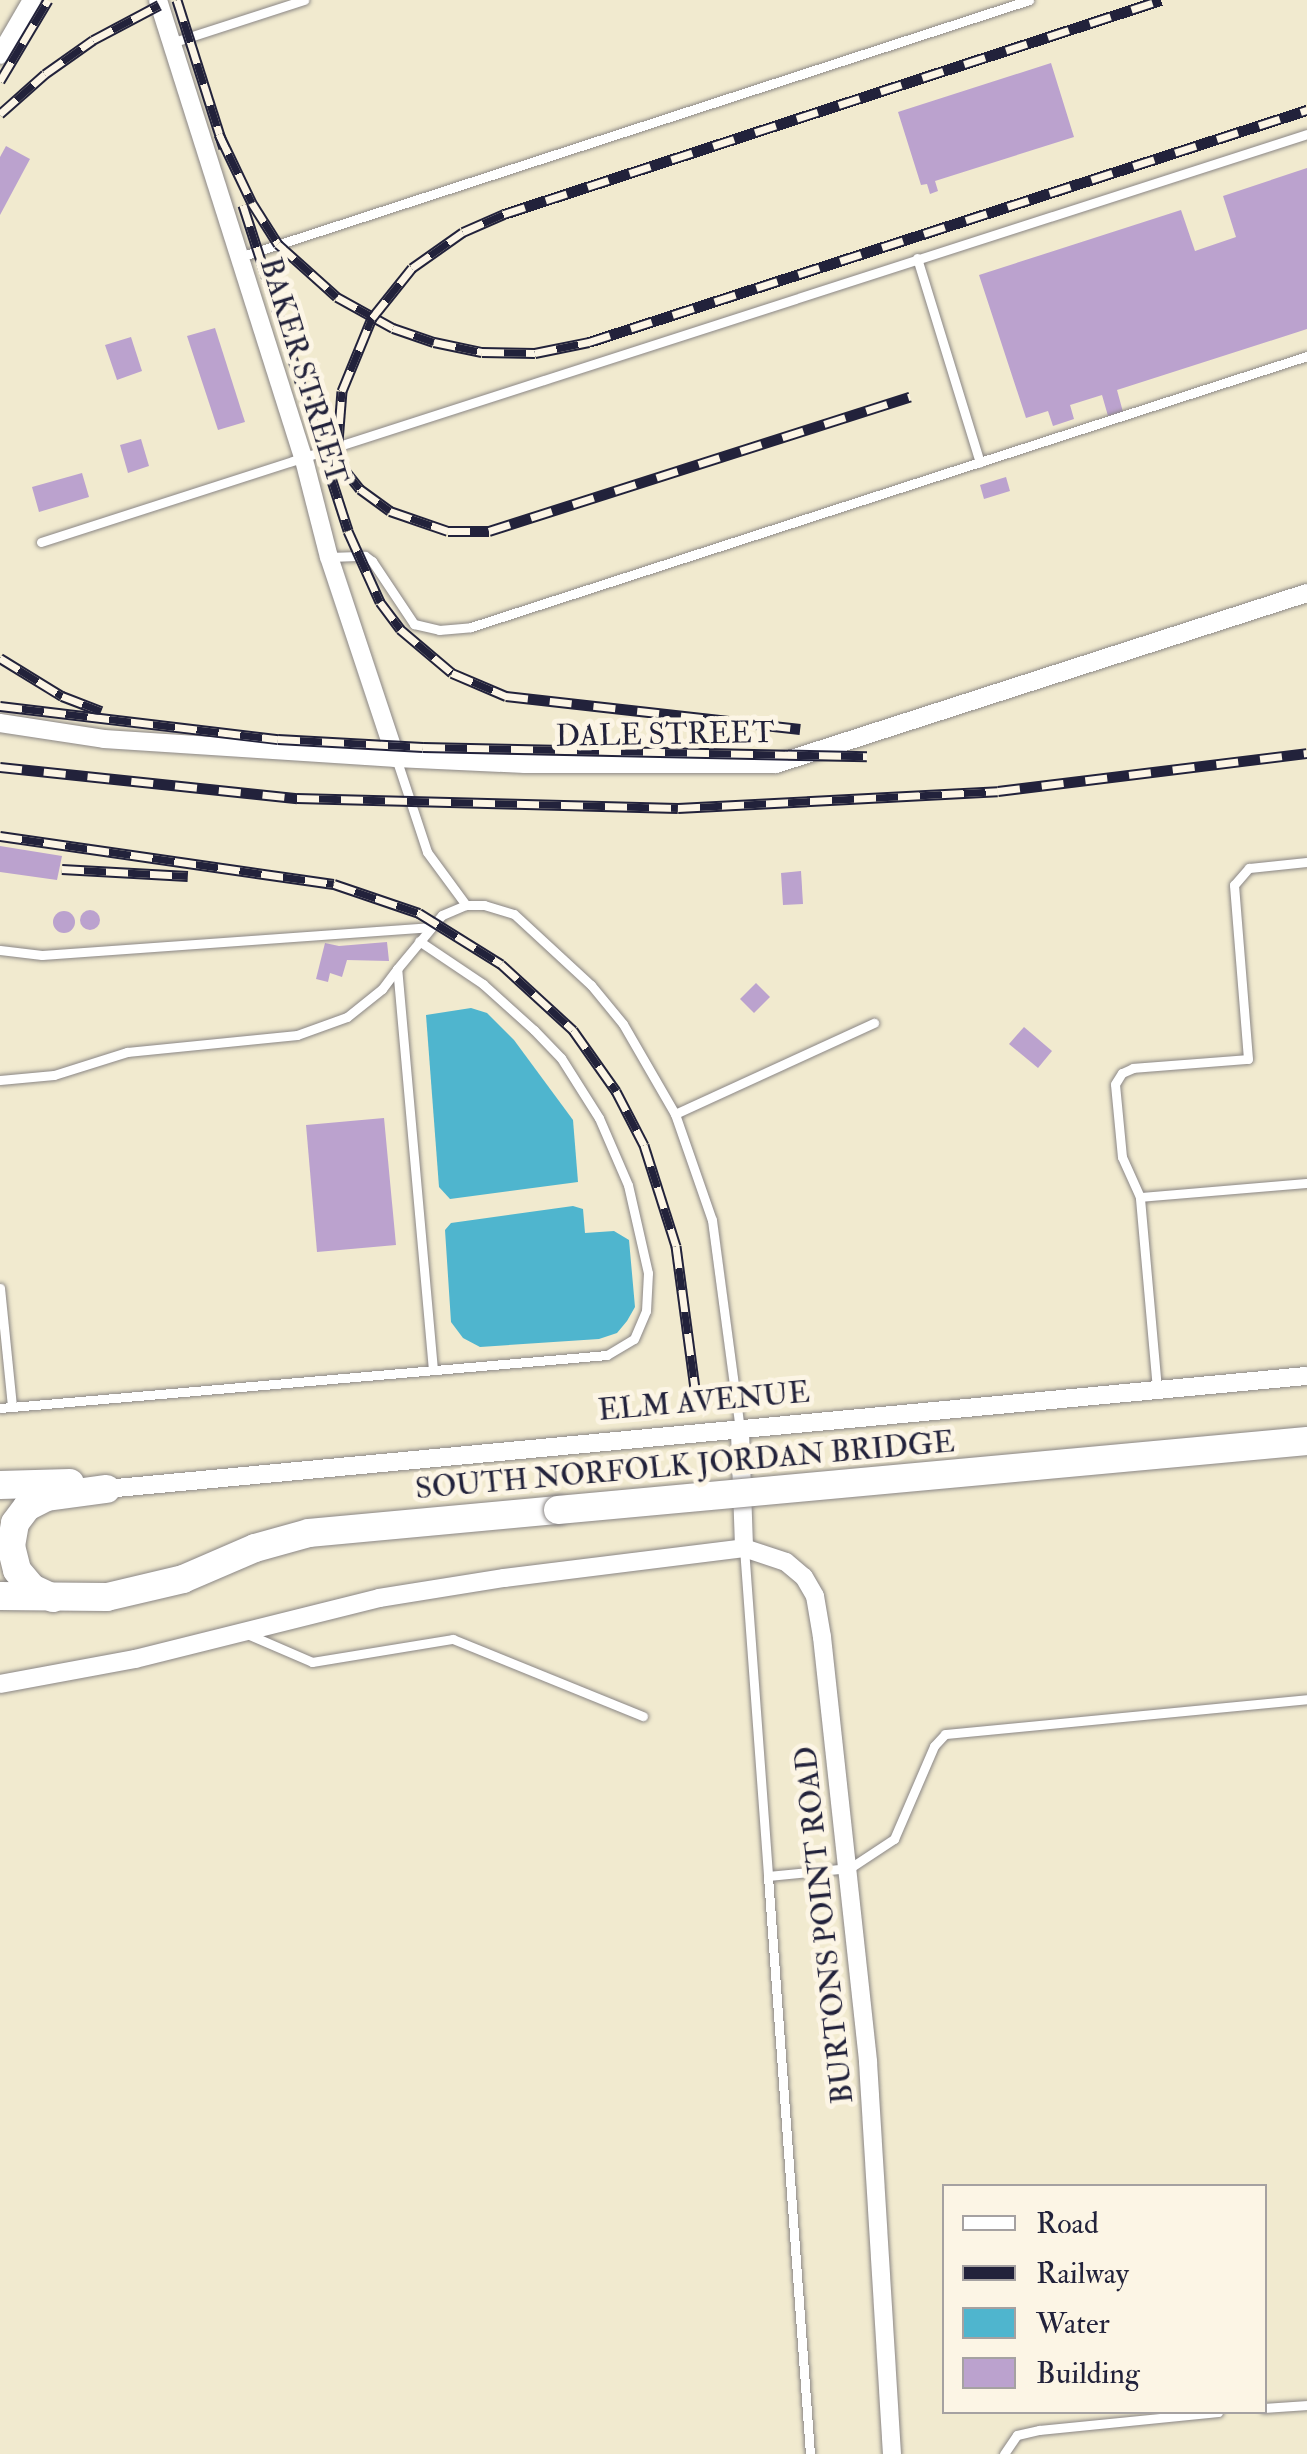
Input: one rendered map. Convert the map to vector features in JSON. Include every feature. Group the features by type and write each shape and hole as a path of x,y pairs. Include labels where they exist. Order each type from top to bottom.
{"main road":[{"name":"SOUTH NORFOLK JORDAN BRIDGE","path":"69,1600 160,1586 255,1548 308,1534 1307,1441"},
{"path":"0,1484 52,1480 106,1489"},
{"path":"69,1600 32,1588 16,1570 11,1546 15,1523 35,1502 106,1489"},
{"path":"0,1596 69,1600"}],"street":[{"path":"0,54 32,0"},
{"name":"BAKER STREET","path":"162,2 171,43 303,456 328,557 396,758"},
{"name":"DALE STREET","path":"0,723 104,739 396,758 525,764 776,764 1307,593"},
{"name":"ELM AVENUE","path":"106,1489 1307,1376"},
{"path":"0,1684 135,1659 378,1598 744,1548 740,1432"},
{"name":"BURTONS POINT ROAD","path":"744,1548 786,1562 804,1577 815,1596 850,1868 881,2243 892,2454"}],"lane":[{"path":"171,43 304,0"},
{"path":"240,257 1029,0"},
{"path":"41,542 1307,134"},
{"path":"917,258 980,462"},
{"path":"328,557 365,556 372,561 414,624 439,630 471,627 1307,356"},
{"path":"396,758 427,852 466,905"},
{"path":"1158,1389 1140,1196 1122,1157 1118,1078 1132,1068 1248,1059 1234,885 1250,868 1307,862"},
{"path":"0,1080 54,1075 101,1058 297,1035 347,1017 382,988 431,926 449,910 466,905 508,911 563,957 623,1024 675,1114 712,1220 740,1432"},
{"path":"0,950 42,955 431,926"},
{"path":"0,1408 607,1355 634,1339 650,1290 642,1232 628,1185 582,1087 561,1058 508,1005 420,940"},
{"path":"397,969 433,1370"},
{"path":"675,1114 874,1023"},
{"path":"1140,1196 1307,1183"},
{"path":"0,1288 12,1406"},
{"path":"744,1548 810,2454"},
{"path":"243,1632 312,1662 454,1639 643,1716"},
{"path":"768,1876 850,1868 894,1840 934,1746 945,1734 1307,1699"},
{"path":"1267,2408 1307,2405"},
{"path":"1004,2454 1018,2435 1039,2430 1198,2414"}],"water":[{"path":"471,1008 487,1013 514,1040 573,1120 578,1182 450,1199 439,1187 426,1015"},
{"path":"573,1206 583,1209 585,1233 614,1231 629,1240 635,1307 617,1333 599,1339 480,1347 463,1338 451,1322 445,1230 451,1223"}],"building":[{"path":"1051,63 1074,137 935,181 938,191 930,194 927,184 921,185 898,112"},
{"path":"6,146 30,159 0,215 0,157"},
{"path":"1307,168 1307,329 1117,390 1123,412 1108,416 1102,395 1070,405 1074,419 1053,426 1048,411 1026,418 979,275 1181,210 1195,251 1236,237 1223,196"},
{"path":"215,328 245,422 218,430 187,336"},
{"path":"131,337 142,371 117,380 105,345"},
{"path":"141,439 149,466 128,473 120,445"},
{"path":"82,473 89,497 39,512 32,487"},
{"path":"1006,477 1010,491 984,499 980,485"},
{"path":"0,846 62,856 57,880 0,872"},
{"path":"801,871 803,904 783,905 781,873"},
{"path":"86,910 94,910 100,920 94,930 86,930 80,924 80,916"},
{"path":"64,911 75,922 64,933 53,922"},
{"path":"387,942 389,961 347,960 342,977 330,973 328,982 316,979 325,943 339,946"},
{"path":"756,983 770,997 754,1013 740,999"},
{"path":"1024,1027 1052,1051 1038,1068 1009,1044"},
{"path":"384,1118 396,1245 317,1252 306,1125"}],"railway":[{"path":"0,81 48,0"},
{"path":"177,0 224,148"},
{"path":"336,467 342,391 372,318 412,268 463,232 504,214 1161,0"},
{"path":"0,114 45,74 93,40 159,5"},
{"path":"219,134 252,203 278,244 337,297 393,328 434,342 482,352 535,353 589,342 1307,110"},
{"path":"243,205 348,531 380,602 400,629 452,673 506,696 800,729"},
{"path":"332,454 360,489 390,511 448,531 489,531 910,397"},
{"path":"0,658 62,696 101,711"},
{"path":"0,706 278,739 423,747 867,756"},
{"path":"0,767 297,798 678,808 998,791 1307,753"},
{"path":"0,836 334,884 419,913 501,964 573,1030 616,1091 644,1145 676,1246 695,1389"},
{"path":"62,869 188,876"}]}
